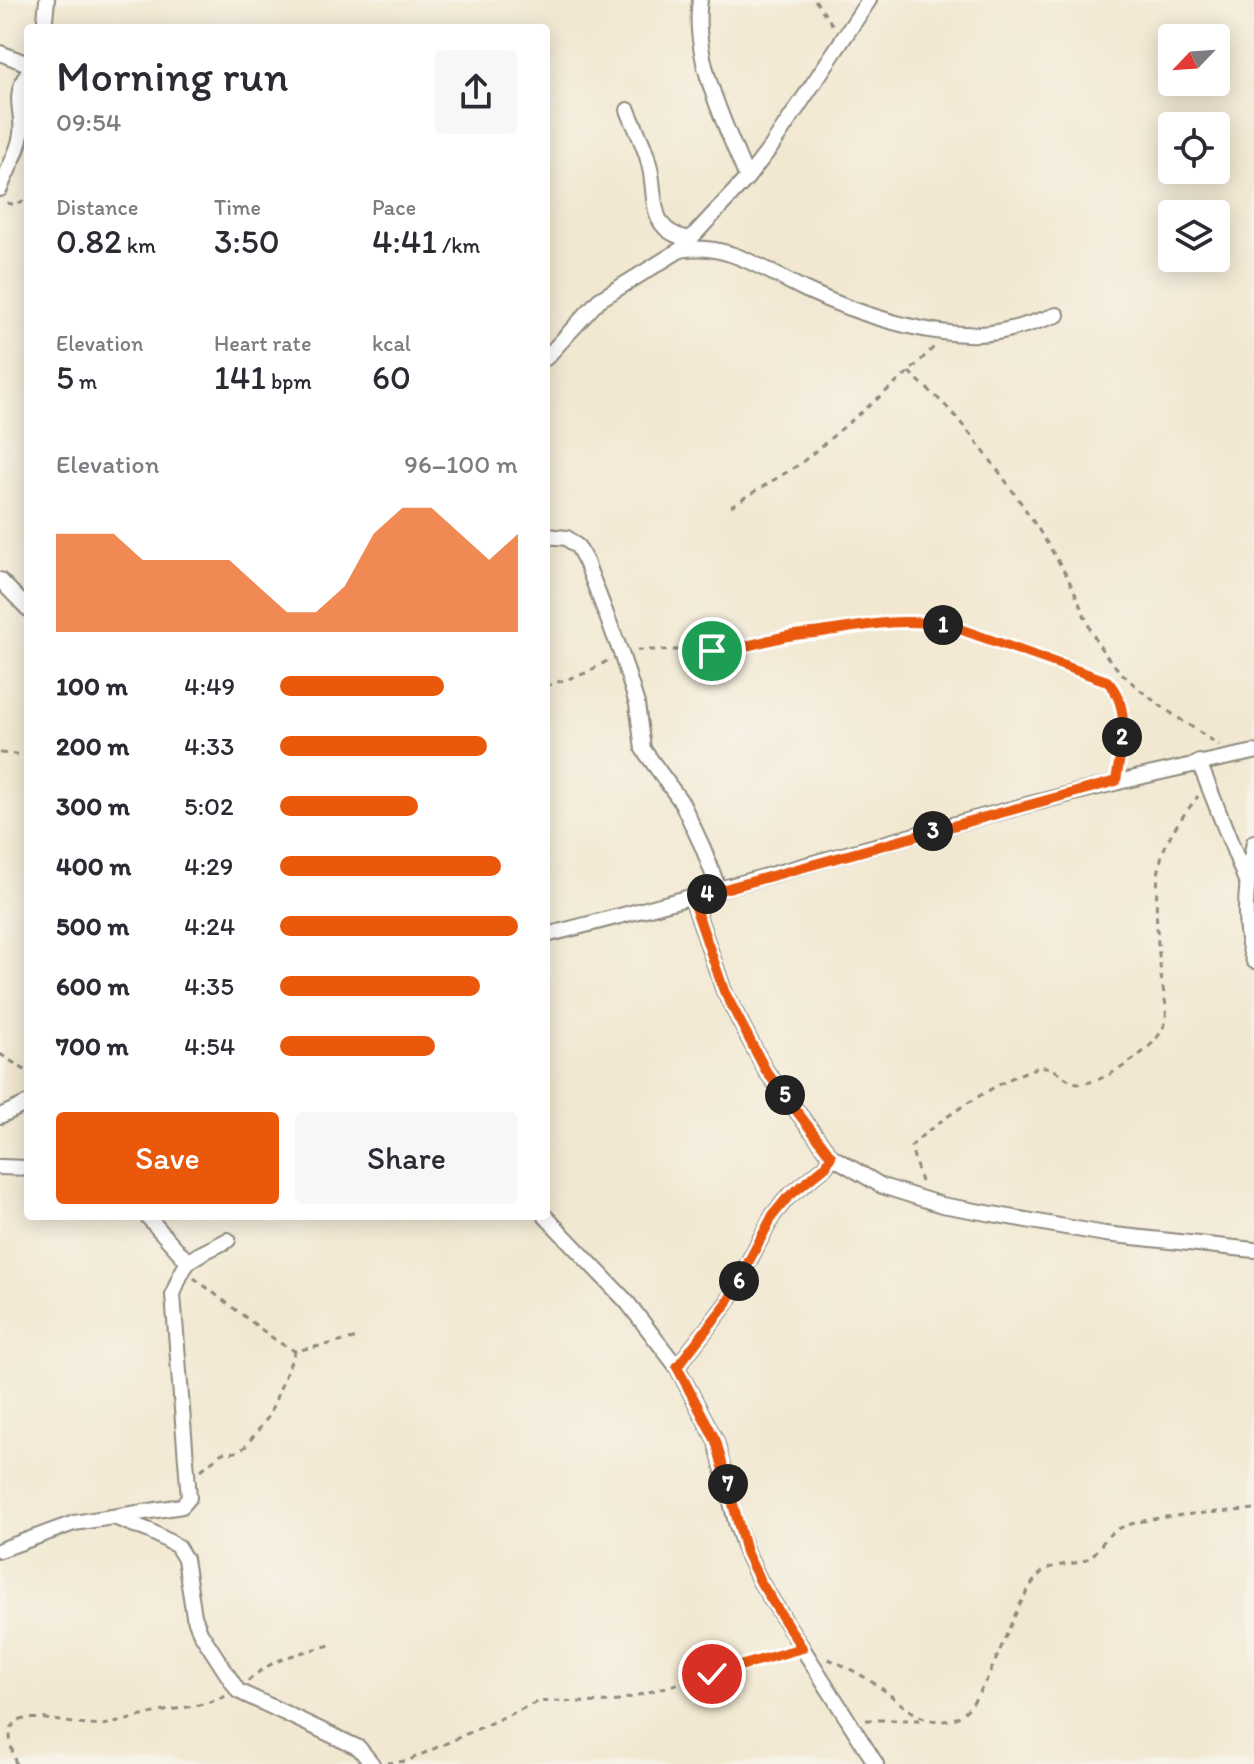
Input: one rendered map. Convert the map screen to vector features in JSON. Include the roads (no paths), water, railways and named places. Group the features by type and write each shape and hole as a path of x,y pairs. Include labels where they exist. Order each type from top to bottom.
{"street":[{"path":"44,24 47,0"},
{"path":"700,0 697,15 700,40 719,108 747,178"},
{"path":"550,354 599,300 680,250 747,178 869,0"},
{"path":"0,53 24,62"},
{"path":"0,189 21,134 18,106 24,82"},
{"path":"628,110 649,162 656,214 671,233 691,239"},
{"path":"680,250 709,247 756,264 807,291 852,308 947,333 982,334 1057,315"},
{"path":"550,536 567,538 578,547 621,653 637,704 643,749 682,803 719,890"},
{"path":"0,580 24,605"},
{"path":"550,934 1116,781 1254,752"},
{"path":"1199,762 1246,881"},
{"path":"1254,842 1246,881 1250,952 1254,961"},
{"path":"692,898 724,991 766,1071 831,1156 882,1186 942,1205 1105,1234 1254,1250"},
{"path":"0,1116 24,1105"},
{"path":"677,1367 727,1303 773,1215 787,1198 826,1166 831,1156"},
{"path":"0,1167 24,1168"},
{"path":"150,1220 184,1265"},
{"path":"549,1220 627,1302 677,1367 716,1441 746,1552 761,1583 876,1764"},
{"path":"0,1550 74,1523 182,1506 189,1498 173,1295 184,1265 228,1240"},
{"path":"110,1515 177,1546 185,1559 194,1616 200,1632 238,1691 359,1748 372,1762"}]}
